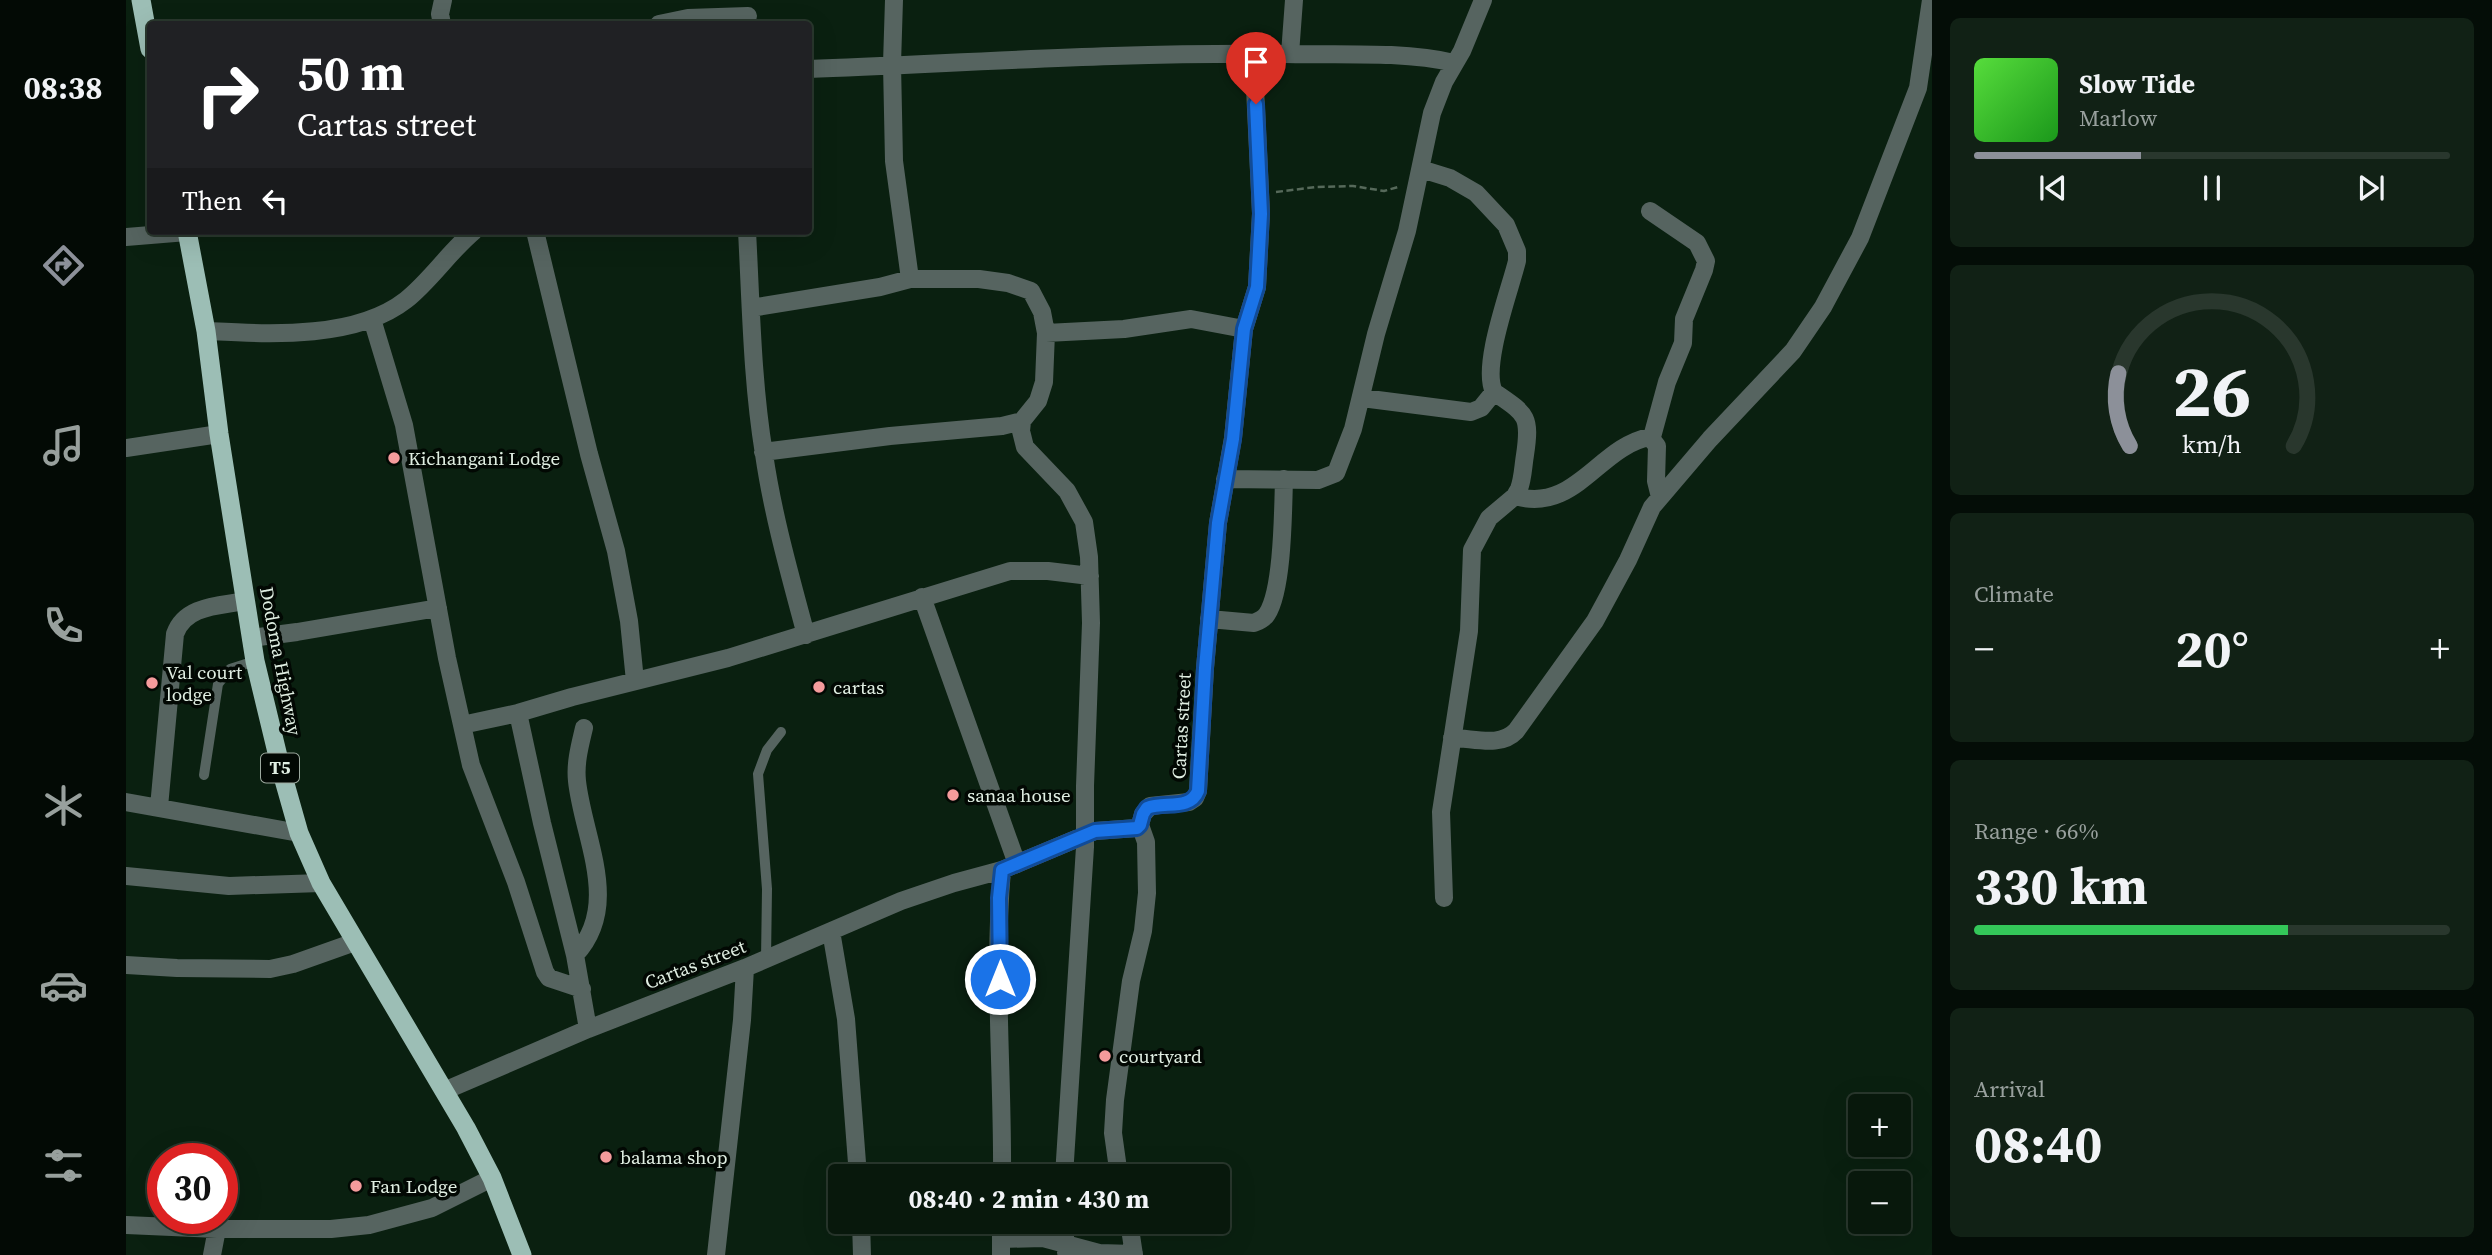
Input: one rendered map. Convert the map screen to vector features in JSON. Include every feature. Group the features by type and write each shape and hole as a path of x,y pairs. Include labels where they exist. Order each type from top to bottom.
{"highway":[{"path":"141,0 147,33"},
{"name":"Dodoma Highway","path":"188,235 206,331 219,434 255,661 299,833 321,883 444,1091 492,1178 522,1255"}],"street":[{"path":"441,21 443,0"},
{"path":"894,0 894,161 910,279"},
{"path":"1290,54 1294,0"},
{"path":"1225,479 1318,480 1336,472 1353,429 1376,334 1407,231 1432,113 1444,82 1466,44 1483,0"},
{"path":"1452,738 1499,741 1510,737 1516,731 1595,621 1628,560 1646,515 1710,439 1793,351 1823,307 1860,238 1919,88 1931,0"},
{"path":"674,21 748,14"},
{"path":"812,69 1250,54 1422,58 1454,63"},
{"name":"Cartas street","path":"444,1091 901,901 1009,867 1095,831 1133,829 1140,825 1147,808 1189,802 1197,796 1218,523 1236,416 1244,329 1257,287 1260,196 1255,88 1250,54"},
{"path":"1419,175 1450,178 1476,193 1506,225 1517,251 1517,261 1493,351 1490,376 1494,392 1517,408 1528,425 1521,483 1516,496 1489,518 1472,550 1469,631 1441,812 1444,898"},
{"path":"1650,211 1698,243 1706,261 1684,318 1683,343 1667,382 1651,437 1657,446 1656,481 1660,497"},
{"path":"126,237 150,235"},
{"path":"206,331 298,331 340,328 372,320 411,295 470,235"},
{"path":"536,235 589,454 616,551 629,621 635,681"},
{"path":"747,235 763,452 776,525 806,635"},
{"path":"751,308 880,287 910,279 979,279 1031,291 1039,303 1046,333 1044,382 1038,401 1022,421 1002,426 890,436 763,452"},
{"path":"1046,333 1124,329 1191,319 1244,329"},
{"path":"372,320 404,425 471,765 516,882 545,972 549,978 582,989"},
{"path":"1362,398 1471,412 1481,408 1494,392"},
{"path":"1022,421 1025,447 1066,491 1084,522 1090,576 1091,623 1080,950 1064,1164"},
{"path":"126,449 219,434"},
{"path":"1516,496 1536,500 1557,495 1586,478 1617,452 1636,441 1651,437"},
{"path":"1209,619 1254,623 1261,621 1267,614 1281,550 1284,479"},
{"path":"462,725 728,658 1010,571 1048,571 1090,576"},
{"path":"922,597 1009,867 999,898 1002,1164"},
{"path":"159,807 178,624 197,610 245,601"},
{"path":"251,638 438,608"},
{"path":"518,713 575,955 588,1029"},
{"path":"575,955 591,935 596,920 598,897 598,876 584,822 577,780 584,728"},
{"path":"126,802 299,833"},
{"path":"1117,1164 1113,1133 1115,1100 1130,981 1143,931 1147,893 1146,842 1140,825"},
{"path":"126,876 229,886 321,883"},
{"path":"831,931 846,1019 857,1164"},
{"path":"126,965 270,969 293,964 355,942"},
{"path":"716,1255 742,1020 745,968"},
{"path":"238,1229 331,1229 369,1225 432,1208 492,1178"},
{"path":"126,1225 147,1226"},
{"path":"212,1255 216,1234"},
{"path":"861,1234 862,1255"},
{"path":"1001,1239 1043,1238 1065,1249 1134,1255 1131,1234"}],"lane":[{"path":"204,775 218,684 230,669 255,661"},
{"path":"766,959 767,889 758,774 767,750 781,732"}],"path":[{"path":"1260,196 1289,189 1316,187 1353,186 1384,191 1419,175"}],"place":[{"name":"Kichangani Lodge","path":"394,458"},
{"name":"Val court lodge","path":"152,683"},
{"name":"cartas","path":"819,687"},
{"name":"sanaa house","path":"953,795"},
{"name":"courtyard","path":"1105,1056"},
{"name":"balama shop","path":"606,1157"},
{"name":"Fan Lodge","path":"356,1186"}],"route":[{"path":"1000,979 999,898 1002,870 1095,831 1137,828 1147,808 1154,805 1181,804 1197,796 1218,523 1233,439 1244,329 1257,287 1261,214 1256,104"}]}
